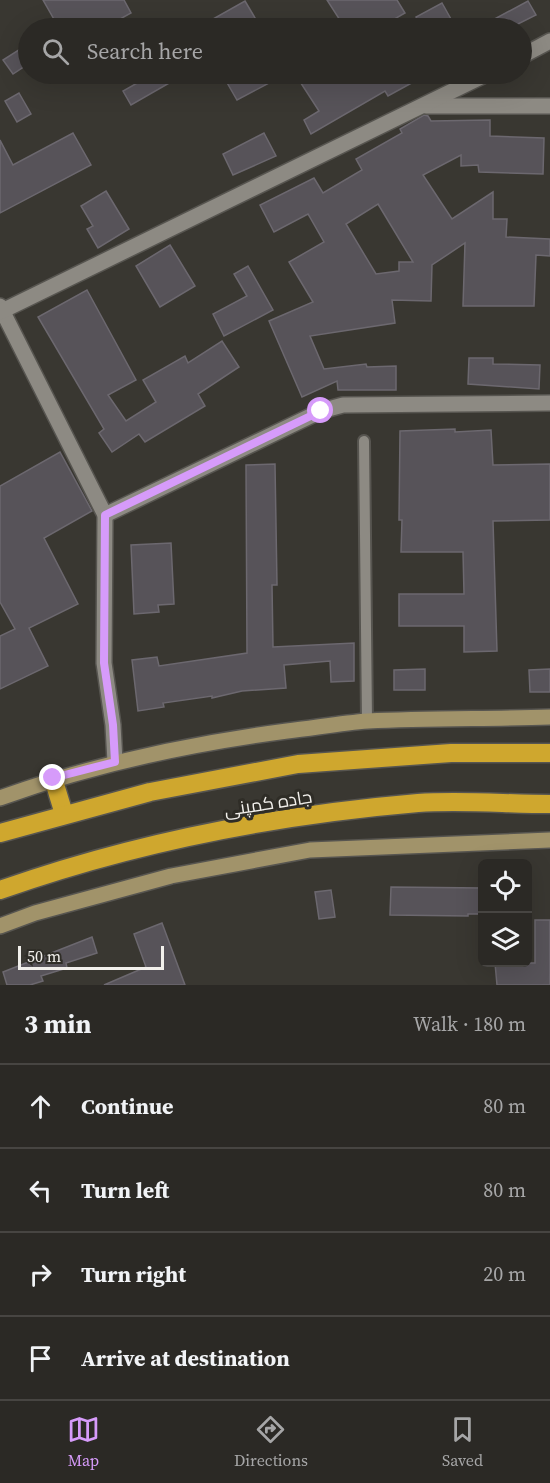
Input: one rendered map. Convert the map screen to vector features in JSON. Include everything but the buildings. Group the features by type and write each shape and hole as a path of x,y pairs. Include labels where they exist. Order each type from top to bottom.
{"highway":[{"name":"جاده کمپنی","path":"0,833 150,792 298,764 451,753 550,753"},
{"path":"53,778 64,814"},
{"name":"جاده کمپنی","path":"0,890 65,867 144,847 277,821 420,803 550,804"}],"street":[{"path":"532,51 550,41"},
{"path":"115,762 113,725 104,663 105,515 1,310 467,84"},
{"path":"423,106 550,106"},
{"path":"105,515 321,411 343,405 550,403"},
{"path":"0,798 53,778 115,762 164,750 241,737 367,721 550,717"},
{"path":"0,927 35,913 171,876 310,850 550,840"}],"lane":[{"path":"364,441 367,721"}],"route":[{"path":"53,778 115,762 113,725 104,663 105,515 321,411"}]}
